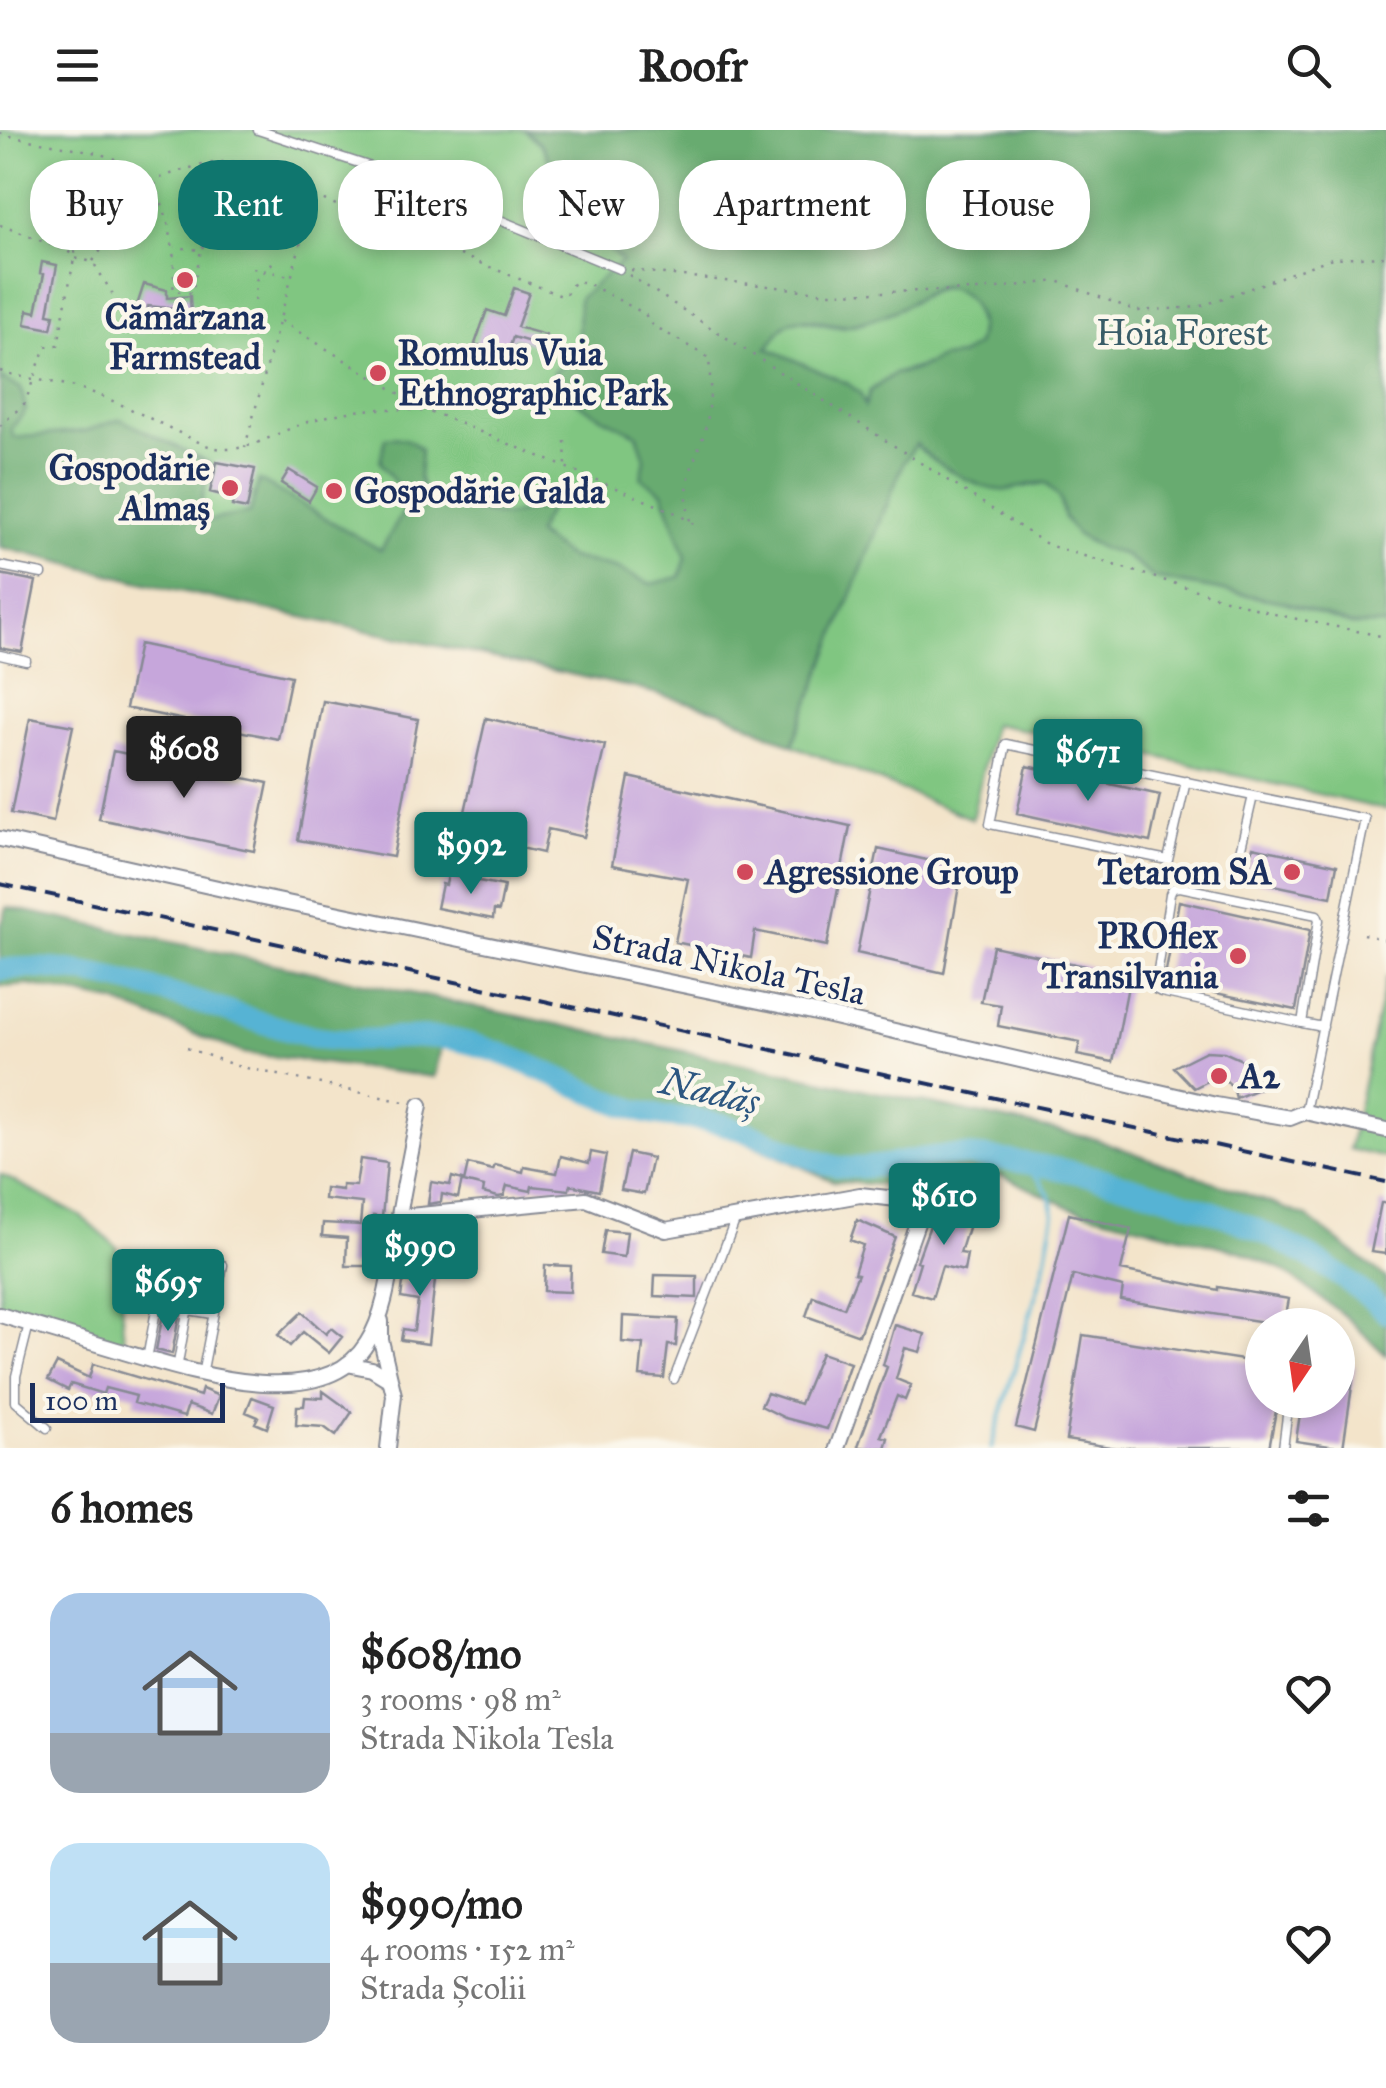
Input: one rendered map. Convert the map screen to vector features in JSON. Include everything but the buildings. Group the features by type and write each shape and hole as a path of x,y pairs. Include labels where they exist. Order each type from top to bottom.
{"street":[{"name":"Strada Nikola Tesla","path":"0,839 784,1006 1120,1084 1290,1118 1306,1112 1386,1130"},
{"path":"388,1448 394,1396 382,1340 381,1311 420,1105"},
{"path":"836,1448 932,1182"},
{"path":"399,1217 586,1200 666,1230 860,1195 925,1202"},
{"path":"0,1315 177,1368 274,1383 317,1377 346,1364 366,1345 381,1311"},
{"path":"346,1364 372,1369 390,1380"}],"lane":[{"path":"258,130 371,167 619,269"},
{"path":"0,566 42,574"},
{"path":"0,655 26,661"},
{"path":"1186,782 1168,860 990,824 1006,744 1253,796 1365,820 1306,1112"},
{"path":"1236,868 1253,796"},
{"path":"1302,1023 1317,915 1174,888 1155,988 1302,1023 1323,1027"},
{"path":"674,1379 736,1218"},
{"path":"146,1359 166,1256 223,1265 202,1374"},
{"path":"177,1368 196,1261"},
{"path":"157,1305 214,1314"},
{"path":"29,1324 14,1393 19,1407 47,1428"},
{"path":"1283,1448 1287,1418"}],"path":[{"path":"0,133 116,160"},
{"path":"158,192 175,247 173,291 192,292 201,250"},
{"path":"318,198 564,297 574,282 585,282 645,314 651,324 710,358 711,394 703,436 692,457 686,502 690,522"},
{"path":"0,224 92,262 126,316"},
{"path":"0,426 25,403 45,347 58,344 78,250"},
{"path":"92,262 101,250"},
{"path":"245,447 298,250"},
{"path":"619,269 828,293 980,290 1057,281 1137,311 1199,307 1332,258 1386,256"},
{"path":"254,301 256,280 275,260"},
{"path":"253,268 292,276"},
{"path":"619,269 1048,545 1278,615 1386,637"},
{"path":"280,320 431,413 567,465 676,513 700,528"},
{"path":"0,371 97,394 211,448 245,447 300,424 334,415 385,408 431,413"},
{"path":"565,441 567,465"},
{"path":"1363,934 1386,940"},
{"path":"187,1048 237,1066 420,1105"}],"green space":[{"name":"Romulus Vuia Ethnographic Park","path":"0,130 525,130 542,145 549,160 523,160 523,250 611,250 622,261 777,336 782,327 796,320 847,326 888,314 940,288 958,289 966,295 976,316 976,345 960,356 894,374 870,391 922,451 976,484 1006,490 1045,483 1059,497 1064,518 1084,540 1123,554 1154,578 1285,602 1351,625 1386,625 1386,810 1111,746 993,724 972,819 792,745 723,712 640,689 166,588 0,547"},
{"name":"Hoia Forest","path":"525,130 1386,130 1386,625 1351,625 1285,602 1154,578 1123,554 1103,549 1076,534 1064,517 1059,497 1046,483 996,490 945,467 916,444 903,464 792,745 723,712 640,689 166,588 0,547 0,378 21,388 26,410 11,429 14,438 86,431 120,419 210,463 197,522 250,513 259,480 381,550 409,502 380,462 385,438 401,438 421,450 419,477 426,497 457,508 506,516 551,505 536,534 570,558 615,568 651,584 680,577 686,558 663,492 641,478 645,459 637,434 577,402 559,383 554,371 573,358 579,298 622,261 609,250 659,250 659,160 549,160 542,145","holes":["941,286 960,293 977,315 976,345 960,356 941,358 894,374 870,391 865,406 860,393 847,383 767,348 781,329 793,321 855,324 895,311"]},
{"path":"7,907 1096,1139 1306,1216 1386,1278 1386,1355 1355,1326 1355,1308 1334,1308 1279,1268 1239,1251 1071,1208 1005,1177 966,1170 918,1173 915,1188 833,1181 724,1132 609,1109 490,1058 441,1046 435,1077 243,1053 114,1002 29,985 0,987 0,929"},
{"path":"1386,976 1386,1158 1349,1149"},
{"path":"0,1174 82,1217 117,1247 124,1343 0,1307"}],"waterway":[{"name":"Nadăș","path":"0,970 35,968 114,979 328,1039 422,1037 460,1041 505,1055 636,1110 725,1125 831,1165 858,1168 964,1156 1034,1164 1104,1179 1194,1205 1263,1232 1327,1267 1386,1312"},
{"path":"991,1448 1044,1268 1054,1214 1050,1196 1039,1179 1019,1164"}],"railway":[{"path":"0,884 1386,1182"}],"place":[{"name":"Cămârzana Farmstead","path":"185,280"},
{"name":"Romulus Vuia Ethnographic Park","path":"378,373"},
{"name":"Gospodărie Almaș","path":"230,488"},
{"name":"Gospodărie Galda","path":"334,491"},
{"name":"Agressione Group","path":"745,872"},
{"name":"Tetarom SA","path":"1292,872"},
{"name":"PROflex Transilvania","path":"1238,956"},
{"name":"A2","path":"1219,1076"}]}
